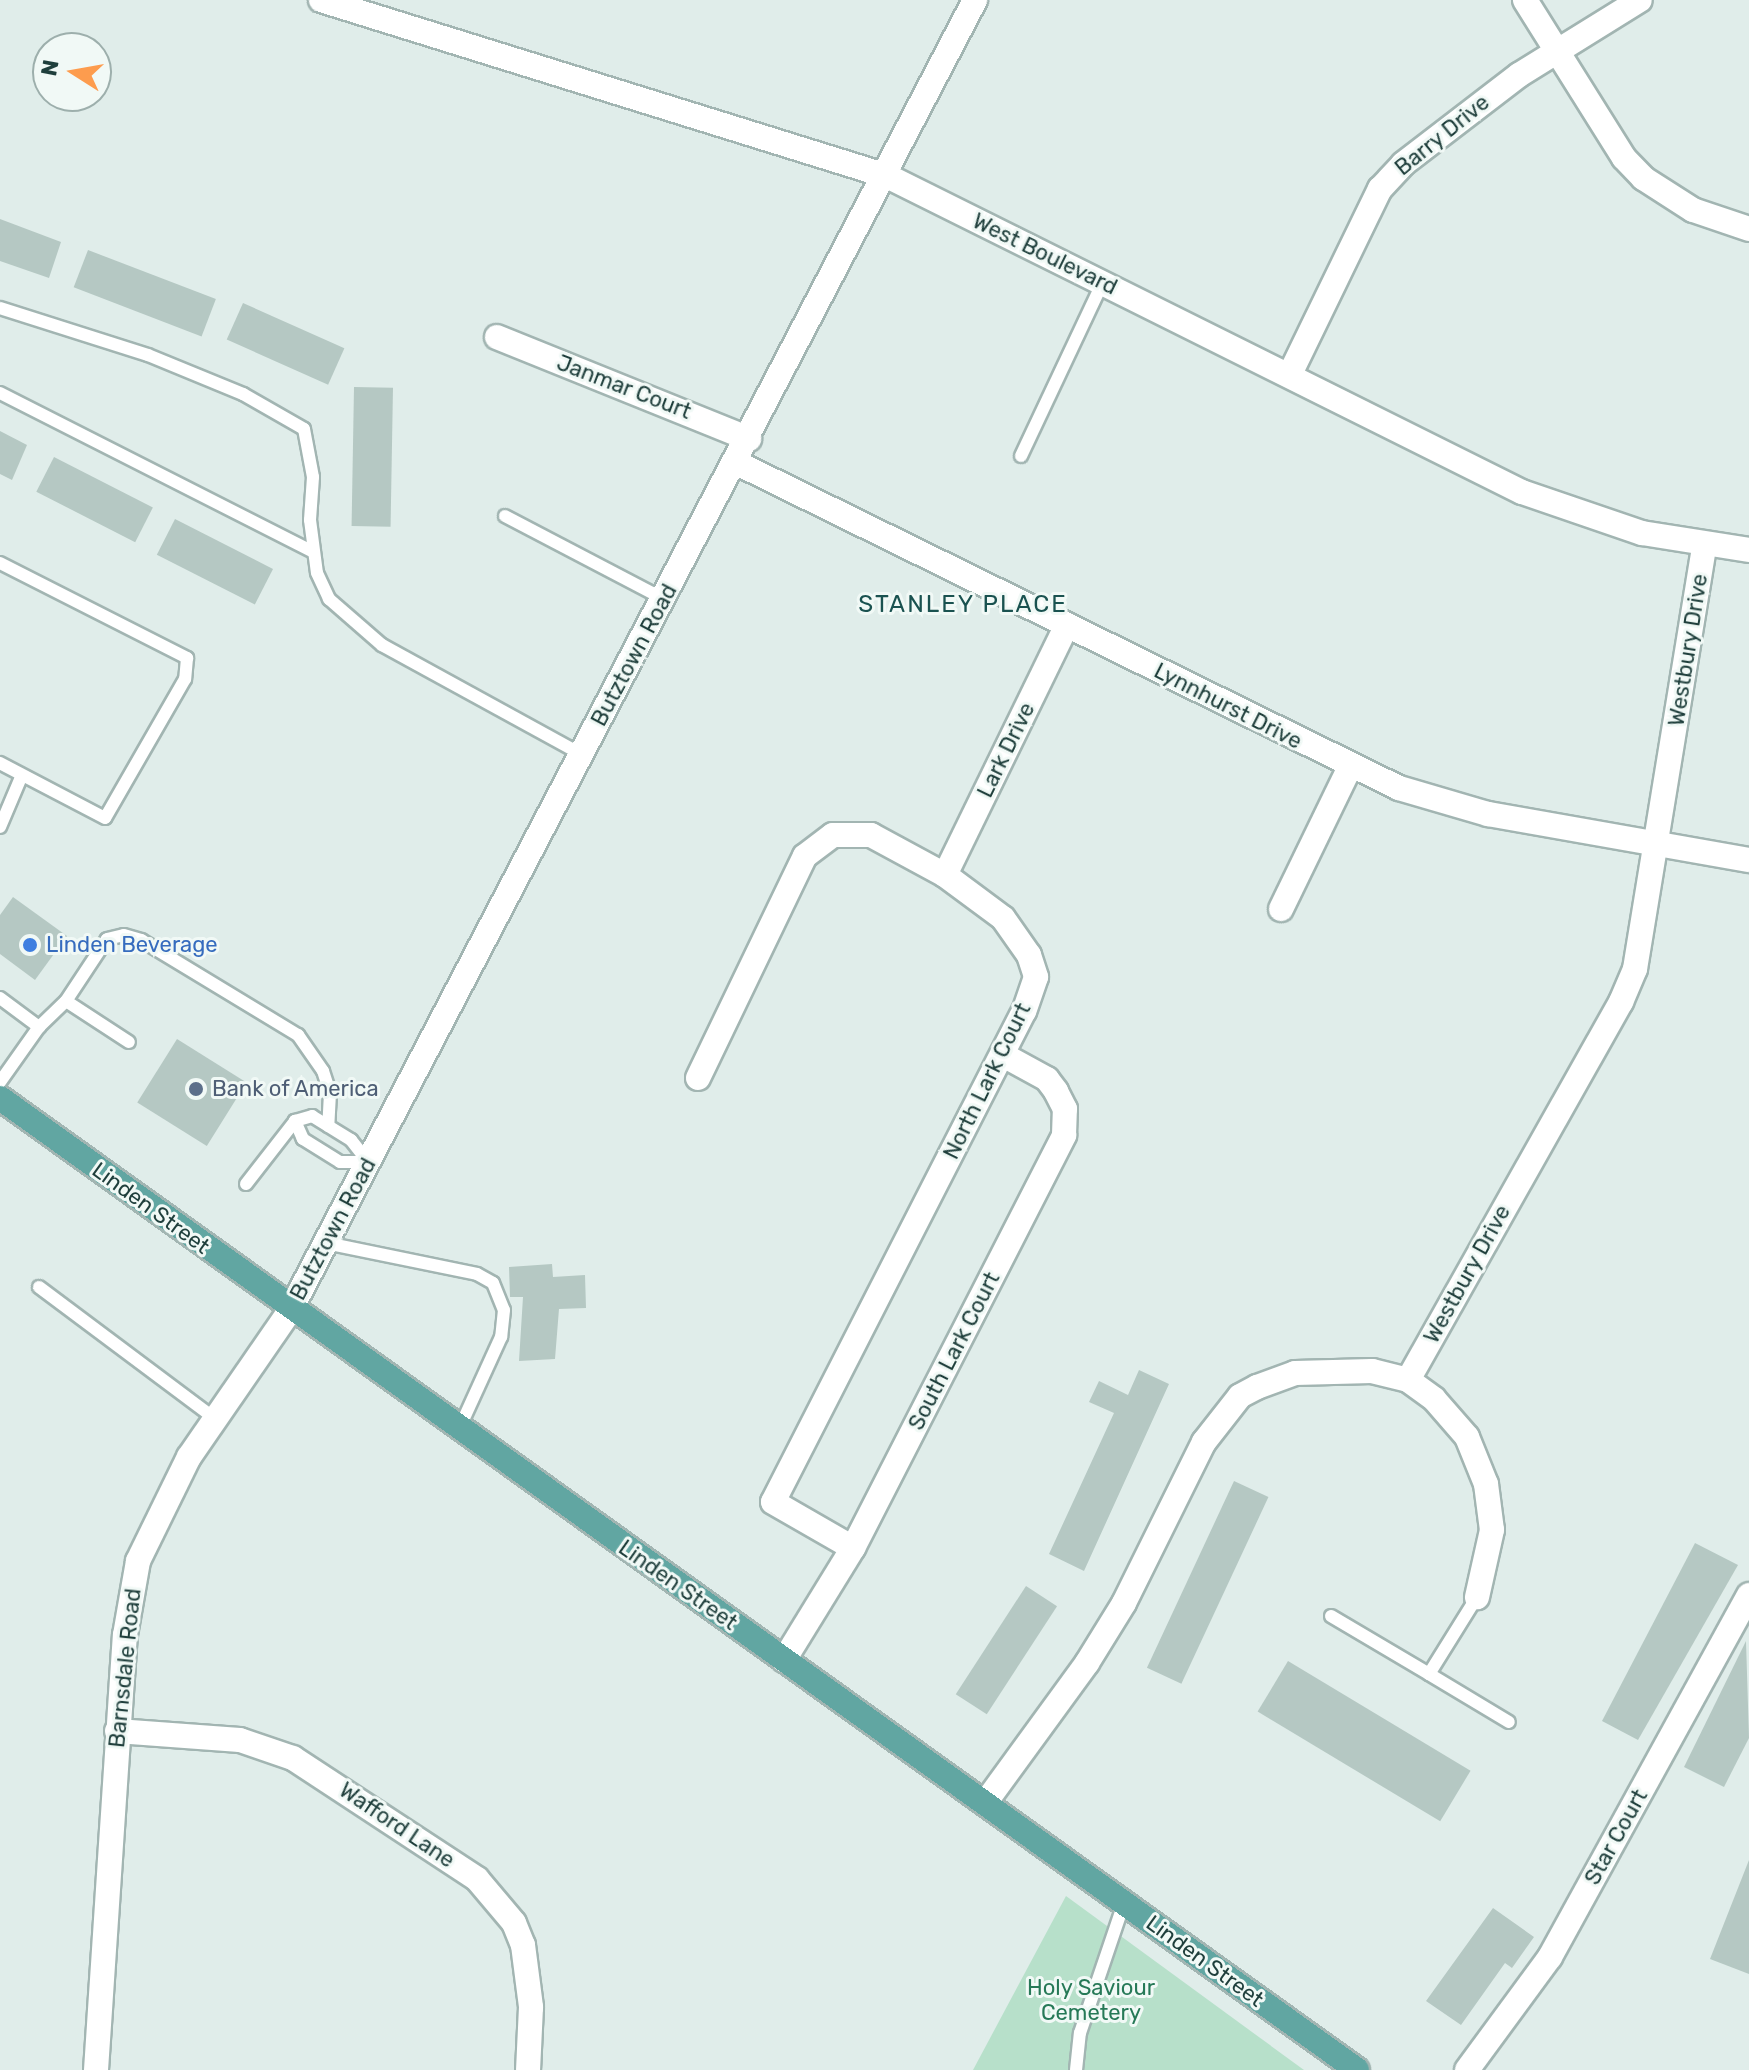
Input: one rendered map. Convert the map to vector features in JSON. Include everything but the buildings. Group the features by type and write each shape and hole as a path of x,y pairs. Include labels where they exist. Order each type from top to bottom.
{"main road":[{"name":"Linden Street","path":"0,1098 1357,2070"}],"street":[{"name":"West Boulevard","path":"321,0 887,176 1522,492 1642,533 1704,547 1749,550"},
{"name":"Butztown Road","path":"291,1309 887,176 975,0"},
{"path":"1525,0 1624,158 1643,178 1707,217 1749,229"},
{"name":"Barry Drive","path":"1290,374 1380,189 1436,135 1557,50 1640,0"},
{"name":"Janmar Court","path":"497,337 749,439"},
{"name":"Lynnhurst Drive","path":"737,463 1350,767 1488,814 1749,860"},
{"name":"Westbury Drive","path":"1408,1380 1621,1002 1642,941 1704,547"},
{"name":"Lark Drive","path":"945,875 1067,625"},
{"path":"1281,909 1350,767"},
{"name":"North Lark Court","path":"698,1078 805,856 833,835 871,835 945,875 1003,918 1029,955 1036,977 1003,1055 773,1502 853,1548"},
{"name":"South Lark Court","path":"784,1660 853,1548 1064,1135 1065,1109 1047,1079 1003,1055"},
{"name":"Barnsdale Road","path":"96,2070 117,1731 125,1635 138,1561 169,1495 214,1418 291,1309"},
{"path":"985,1803 1087,1663 1124,1603 1204,1442 1240,1396 1281,1377 1317,1370 1372,1371 1408,1380 1454,1419 1486,1484 1492,1530 1477,1597"},
{"name":"Star Court","path":"1467,2070 1550,1957 1749,1595"},
{"name":"Wafford Lane","path":"117,1731 240,1740 293,1758 477,1879 514,1923 523,1945 531,2007 528,2070"}],"lane":[{"path":"1021,456 1103,282"},
{"path":"0,308 148,355 243,394 304,429 313,477 314,552 329,599 382,645 581,754"},
{"path":"0,393 314,552"},
{"path":"505,516 664,599"},
{"path":"0,563 187,658 185,679 105,818 0,763"},
{"path":"0,827 22,775"},
{"path":"0,1082 39,1027 66,1001 107,939 124,935 141,940 298,1035 323,1071 330,1093 328,1126"},
{"path":"0,998 39,1027"},
{"path":"66,1001 129,1042"},
{"path":"246,1184 295,1121 312,1116 351,1140 368,1162"},
{"path":"295,1121 303,1139 340,1162 368,1162"},
{"path":"326,1243 477,1274 493,1283 504,1310 501,1337 459,1429"},
{"path":"39,1287 214,1418"},
{"path":"1429,1674 1477,1597"},
{"path":"1331,1616 1509,1722"},
{"path":"1076,2070 1080,2033 1124,1903"}],"green space":[{"name":"Holy Saviour Cemetery","path":"1066,1896 1304,2070 973,2070"}],"place":[{"name":"Linden Beverage","path":"30,945"},
{"name":"Bank of America","path":"196,1089"}],"district":[{"name":"STANLEY PLACE","path":"963,605"}]}
